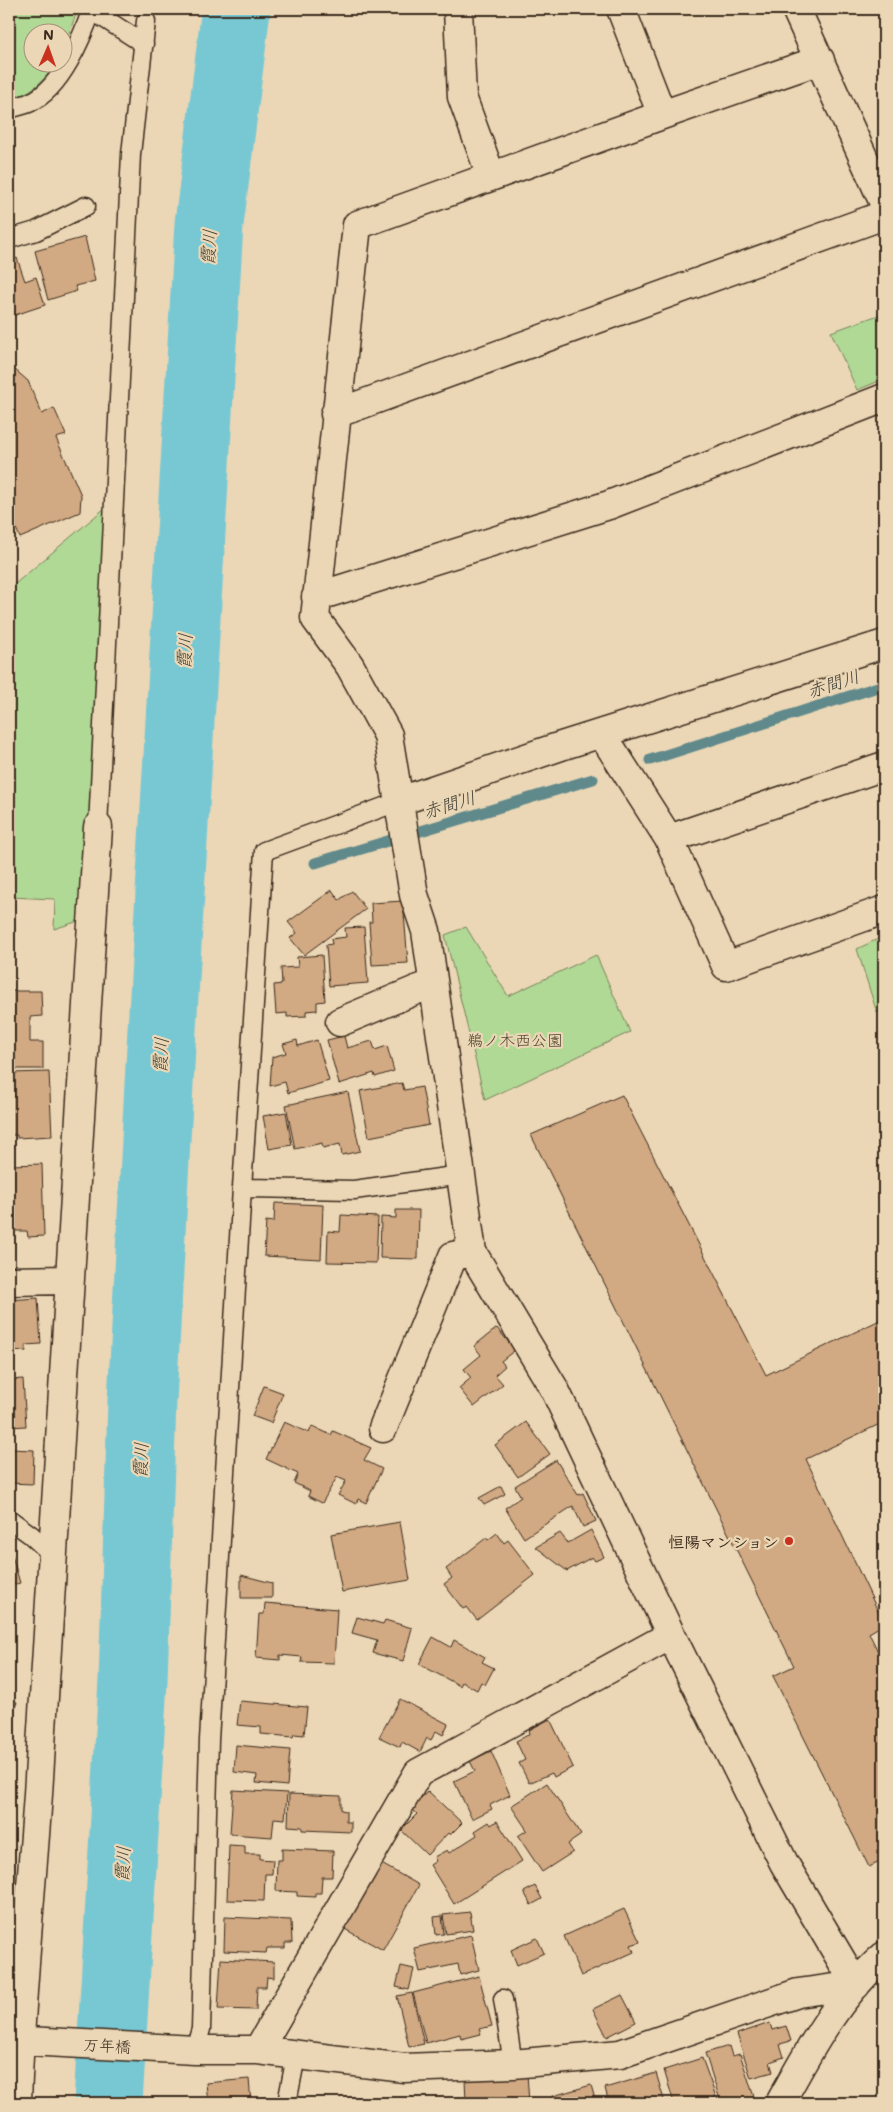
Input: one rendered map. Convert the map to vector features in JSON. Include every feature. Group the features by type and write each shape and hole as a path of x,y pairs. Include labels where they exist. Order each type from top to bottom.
{"street":[{"path":"458,9 462,98 491,176"},
{"path":"621,9 662,114"},
{"path":"796,9 884,203"},
{"path":"820,60 662,114 357,225 314,618 350,666 388,735 414,895 426,931 472,1252 555,1390 671,1635 784,1863 856,1985"},
{"path":"335,414 884,215"},
{"path":"316,597 609,506 884,398"},
{"path":"400,800 884,644"},
{"path":"602,734 669,839 726,966 884,910"},
{"path":"669,839 884,766"},
{"path":"17,2103 12,2047 28,1944 53,1555 68,1280 98,827"},
{"path":"340,1022 433,982"},
{"path":"382,1428 453,1256 472,1252"},
{"path":"9,1281 68,1280"},
{"path":"258,2050 418,1773 671,1635"},
{"path":"780,2103 815,2039 856,1985 884,1956"},
{"name":"万年橋","path":"12,2047 258,2050 404,2068 513,2064 620,2054 798,1993 856,1985"}],"lane":[{"path":"9,109 32,101 50,88 82,39 91,10 144,44"},
{"path":"98,827 131,154 146,21"},
{"path":"9,239 36,231 86,206"},
{"path":"195,2050 201,2029 210,1740 242,1188 264,851 400,800"},
{"path":"242,1188 354,1190 461,1175"},
{"path":"9,1519 31,1535 53,1555"},
{"path":"503,2000 513,2064"},
{"path":"287,2103 296,2056"}],"green space":[{"path":"9,9 78,9 72,25 72,22 22,22 22,72 49,72 36,86 24,94 9,100"},
{"path":"884,313 884,379 857,390 831,332"},
{"path":"105,508 88,843 82,920 54,929 55,899 9,897 9,589"},
{"name":"鵜ノ木西公園","path":"466,927 508,996 596,955 630,1032 485,1100 445,935"},
{"path":"884,936 884,1006 877,1013 857,949"}],"building":[{"path":"85,237 95,281 75,286 77,291 48,300 35,251"},
{"path":"17,258 25,281 36,277 45,305 9,317 9,261"},
{"path":"13,368 28,381 42,414 54,408 66,435 56,438 81,495 80,512 20,538 9,511 9,370"},
{"path":"332,890 339,900 352,891 366,909 304,955 290,938 297,933 288,922"},
{"path":"403,901 408,963 372,965 369,922 372,922 371,903"},
{"path":"364,927 368,983 329,986 326,945 332,944 331,939 346,937 345,928"},
{"path":"322,955 325,1001 317,1002 317,1010 306,1011 306,1016 287,1017 287,1013 276,1014 274,985 282,984 281,968 298,967 297,957"},
{"path":"9,991 41,991 42,1016 30,1017 30,1042 43,1042 43,1069 9,1069"},
{"path":"344,1036 347,1048 372,1041 375,1050 387,1046 394,1071 375,1077 374,1073 339,1084 327,1040"},
{"path":"297,1040 298,1046 317,1040 329,1081 288,1093 285,1082 270,1086 272,1057 286,1053 283,1044"},
{"path":"49,1072 52,1136 17,1138 17,1135 9,1135 9,1073"},
{"path":"402,1083 404,1090 422,1087 429,1125 369,1137 360,1091"},
{"path":"348,1092 360,1151 342,1155 340,1144 323,1148 322,1143 295,1149 286,1105"},
{"name":"恒陽マンション","path":"622,1095 766,1375 884,1318 884,1422 806,1459 884,1624 869,1633 884,1664 884,1860 869,1867 773,1676 794,1666 531,1135"},
{"path":"286,1112 292,1145 269,1149 263,1116"},
{"path":"42,1164 44,1236 28,1237 27,1231 9,1231 9,1165"},
{"path":"275,1203 323,1205 321,1259 264,1256 266,1221 274,1222"},
{"path":"396,1210 419,1210 418,1259 380,1258 381,1217 396,1218"},
{"path":"341,1215 378,1217 376,1263 327,1262 328,1231 340,1232"},
{"path":"38,1298 41,1344 26,1345 26,1351 9,1352 9,1300"},
{"path":"497,1328 515,1350 501,1361 505,1366 495,1375 503,1384 474,1407 459,1388 471,1378 464,1369 481,1355 474,1346"},
{"path":"23,1379 26,1426 9,1427 9,1380"},
{"path":"264,1386 283,1393 271,1423 252,1416"},
{"path":"284,1422 309,1433 312,1426 331,1435 333,1431 371,1448 364,1460 382,1469 366,1503 358,1499 356,1504 338,1495 346,1481 337,1477 322,1503 308,1496 310,1491 294,1483 298,1474 266,1459"},
{"path":"526,1422 550,1454 518,1477 495,1445"},
{"path":"9,1449 34,1450 33,1484 9,1483"},
{"path":"556,1460 578,1495 583,1493 596,1521 583,1527 573,1506 524,1538 505,1508 521,1497 515,1486"},
{"path":"501,1486 505,1494 484,1505 479,1498"},
{"path":"400,1522 410,1580 342,1592 331,1534"},
{"path":"591,1530 604,1557 595,1561 592,1557 567,1571 536,1547 560,1533 568,1543"},
{"path":"497,1533 504,1543 508,1540 535,1575 477,1620 467,1607 463,1609 444,1584 452,1578 446,1569 486,1538 488,1540"},
{"path":"9,1545 20,1583 9,1586"},
{"path":"241,1575 272,1583 272,1598 241,1598"},
{"path":"265,1603 337,1609 334,1663 301,1662 302,1657 280,1655 280,1660 256,1658 259,1614 264,1614"},
{"path":"357,1617 383,1624 385,1620 412,1628 403,1661 373,1653 377,1640 352,1633"},
{"path":"433,1637 451,1647 454,1640 485,1657 482,1662 494,1668 485,1685 481,1682 477,1690 462,1682 460,1686 419,1664"},
{"path":"400,1699 448,1724 443,1735 436,1731 431,1740 427,1738 420,1752 402,1742 400,1747 379,1737"},
{"path":"9,1700 17,1702 11,1723 16,1724 9,1747"},
{"path":"240,1701 307,1707 304,1735 294,1734 293,1737 261,1734 261,1727 237,1725"},
{"path":"550,1719 573,1767 554,1777 552,1773 529,1783 519,1763 525,1760 516,1741 530,1734 529,1730"},
{"path":"236,1745 290,1750 287,1786 256,1783 257,1775 234,1772"},
{"path":"491,1751 510,1795 490,1805 492,1809 472,1819 454,1781 475,1771 470,1761"},
{"path":"547,1783 581,1835 568,1844 573,1852 542,1872 518,1836 527,1830 511,1806"},
{"path":"233,1790 287,1793 285,1819 274,1818 272,1837 230,1834"},
{"path":"428,1791 462,1823 450,1835 448,1833 427,1855 401,1830 417,1814 411,1808"},
{"path":"289,1794 341,1796 341,1810 346,1811 346,1822 351,1822 351,1832 302,1830 302,1827 288,1826"},
{"path":"497,1821 522,1861 454,1904 430,1865 436,1861 434,1857 447,1850 449,1853 477,1835 475,1831 489,1822 491,1825"},
{"path":"229,1845 245,1846 245,1854 260,1854 260,1859 273,1860 272,1874 265,1874 264,1901 227,1900"},
{"path":"282,1849 333,1851 332,1877 322,1877 321,1893 315,1893 315,1897 297,1896 297,1892 276,1891 277,1860 282,1860"},
{"path":"378,1862 419,1885 383,1950 341,1927"},
{"path":"535,1886 542,1899 531,1905 524,1892"},
{"path":"624,1909 640,1942 631,1945 634,1952 581,1976 564,1936"},
{"path":"470,1912 473,1930 446,1934 443,1915"},
{"path":"442,1916 444,1934 436,1935 434,1917"},
{"path":"225,1917 291,1920 292,1943 285,1943 285,1948 267,1948 266,1953 224,1951"},
{"path":"471,1935 479,1970 460,1975 458,1964 420,1972 414,1948"},
{"path":"537,1938 544,1953 517,1965 511,1950"},
{"path":"221,1959 274,1962 274,1978 267,1977 266,1987 257,1987 256,2010 218,2009"},
{"path":"401,1966 414,1969 409,1990 396,1987"},
{"path":"479,1976 492,2026 479,2029 481,2034 461,2039 460,2034 426,2043 413,1993"},
{"path":"412,1993 424,2044 409,2047 397,1996"},
{"path":"622,1995 636,2022 607,2037 593,2009"},
{"path":"770,2023 772,2030 786,2026 791,2041 780,2044 784,2057 770,2062 773,2072 751,2078 737,2034"},
{"path":"729,2046 732,2056 740,2054 756,2103 721,2103 705,2053"},
{"path":"702,2058 716,2097 697,2103 674,2103 664,2070"},
{"path":"656,2073 665,2103 609,2103 605,2088"},
{"path":"527,2074 529,2103 466,2103 465,2078"},
{"path":"249,2079 251,2103 208,2103 206,2083"},
{"path":"591,2085 596,2103 555,2103 553,2096"},
{"path":"460,2100 461,2103 435,2103"}],"waterway":[{"name":"霞川","path":"108,2103 133,1681 142,1401 161,1047 209,224 236,9"},
{"name":"赤間川","path":"650,760 884,685"},
{"name":"赤間川","path":"315,863 593,779"}],"place":[{"name":"恒陽マンション","path":"789,1541"}]}
